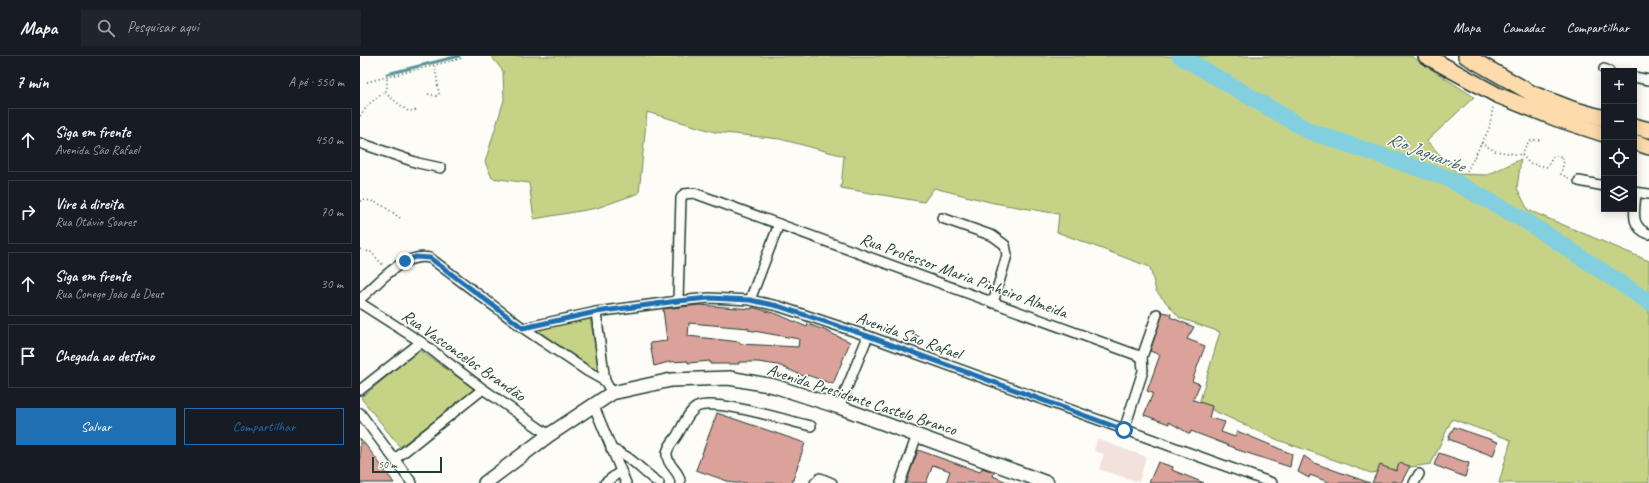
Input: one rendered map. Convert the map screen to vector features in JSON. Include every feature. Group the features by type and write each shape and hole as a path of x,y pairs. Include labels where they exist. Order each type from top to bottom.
{"main road":[{"path":"1427,56 1442,60 1457,56"},
{"path":"1427,56 1497,95 1555,118 1601,133"},
{"path":"1466,56 1533,94 1572,109 1601,117"},
{"path":"1637,127 1649,130"},
{"path":"1637,143 1649,147"},
{"name":"Avenida Presidente Castelo Branco","path":"485,483 549,435 593,404 612,393 671,380 728,378 774,386 839,407 1047,483"}],"street":[{"path":"1637,78 1649,80"},
{"path":"360,143 418,163 441,168"},
{"path":"1579,181 1601,185"},
{"path":"1637,192 1649,194"},
{"name":"Rua Professor Maria Pinheiro Almeida","path":"678,301 681,198 684,194 689,193 705,196 1142,356"},
{"path":"1634,212 1636,227 1640,231 1649,234"},
{"path":"942,218 993,236 1005,245 1007,255 994,303"},
{"path":"750,300 779,224"},
{"path":"362,294 405,261 415,257 430,258 523,328 587,371 605,381"},
{"name":"Avenida São Rafael","path":"523,328 596,312 678,301 709,298 750,300 778,306 868,336 1272,483"},
{"name":"Rua Vasconcelos Brandão","path":"360,303 421,342 483,389 549,435"},
{"path":"596,312 605,381 612,393"},
{"path":"1124,430 1143,371 1142,356 1157,314"},
{"path":"839,407 868,336"},
{"path":"360,390 421,342"},
{"path":"395,459 483,389"},
{"path":"593,404 626,483"},
{"path":"680,483 680,478 677,471 670,464 667,454 691,412 697,407 706,404 723,405 810,426"},
{"path":"360,413 412,483"},
{"path":"900,483 917,435"},
{"path":"611,449 621,452 649,477 659,483"},
{"path":"605,483 621,471"},
{"path":"1414,483 1420,474"},
{"path":"815,483 820,478 832,483"}],"path":[{"path":"368,82 463,58"},
{"path":"428,94 437,96 438,94 435,66"},
{"path":"360,116 369,104 385,93 389,86 388,77"},
{"path":"385,93 408,111 418,110"},
{"path":"1467,171 1489,128 1491,111 1497,95"},
{"path":"1522,155 1527,144 1532,140 1540,140"},
{"path":"1481,143 1495,151 1522,155 1528,163 1547,167 1552,157 1559,155 1564,160 1561,174 1564,177 1579,181"},
{"path":"360,201 364,200 386,207 400,218"},
{"path":"360,249 364,252 370,251 390,272"}],"shaded area":[{"path":"1097,439 1146,457 1139,482 1099,469 1104,454 1094,451"}],"green space":[{"path":"491,56 1411,56 1474,97 1427,141 1458,174 1487,175 1521,159 1517,188 1528,210 1649,261 1649,483 1499,483 1511,440 1452,419 1431,464 1371,473 1278,440 1199,404 1220,332 1180,318 1156,291 1150,267 1057,232 1059,214 994,203 934,188 924,202 841,188 844,156 780,139 715,132 647,112 639,193 597,208 534,219 529,183 492,178 485,162 504,100 503,71"},
{"path":"590,319 599,366 596,371 540,332 543,328"},
{"path":"419,350 475,389 400,447 361,398"}],"building":[{"path":"699,305 752,309 752,307 777,314 807,327 808,324 850,342 833,384 807,375 806,377 778,365 758,362 739,362 739,364 710,364 710,361 688,363 688,361 669,362 654,366 650,343 667,341 663,309","holes":["689,323 748,328 748,330 799,339 798,347 740,344 740,342 688,336"]},
{"path":"1163,312 1171,314 1170,317 1194,327 1187,339 1205,346 1192,381 1200,384 1193,400 1212,406 1209,418 1225,422 1221,432 1235,437 1237,431 1292,454 1290,467 1235,449 1191,431 1190,434 1169,422 1169,424 1144,415 1153,393 1147,391 1160,355 1150,351"},
{"path":"717,413 805,443 792,483 733,483 696,470"},
{"path":"1454,427 1498,442 1493,456 1448,439"},
{"path":"360,438 375,457 394,483 360,483"},
{"path":"918,450 980,472 982,468 994,472 993,476 1009,483 946,483 950,471 933,465 926,483 906,483"},
{"path":"1439,453 1469,463 1465,477 1434,465"},
{"path":"1304,456 1314,463 1370,483 1331,483 1310,475 1309,478 1298,472"},
{"path":"1158,462 1173,467 1172,470 1204,483 1149,483"},
{"path":"1399,463 1410,466 1401,483 1392,481 1391,483 1372,483 1380,465 1396,471"}],"waterway":[{"path":"387,74 459,56"},
{"name":"Rio Jaguaribe","path":"1180,56 1309,131 1447,178 1526,221 1649,302"}],"route":[{"path":"405,261 415,257 430,258 523,328 596,312 709,298 750,300 778,306 868,336 1124,430"}]}
